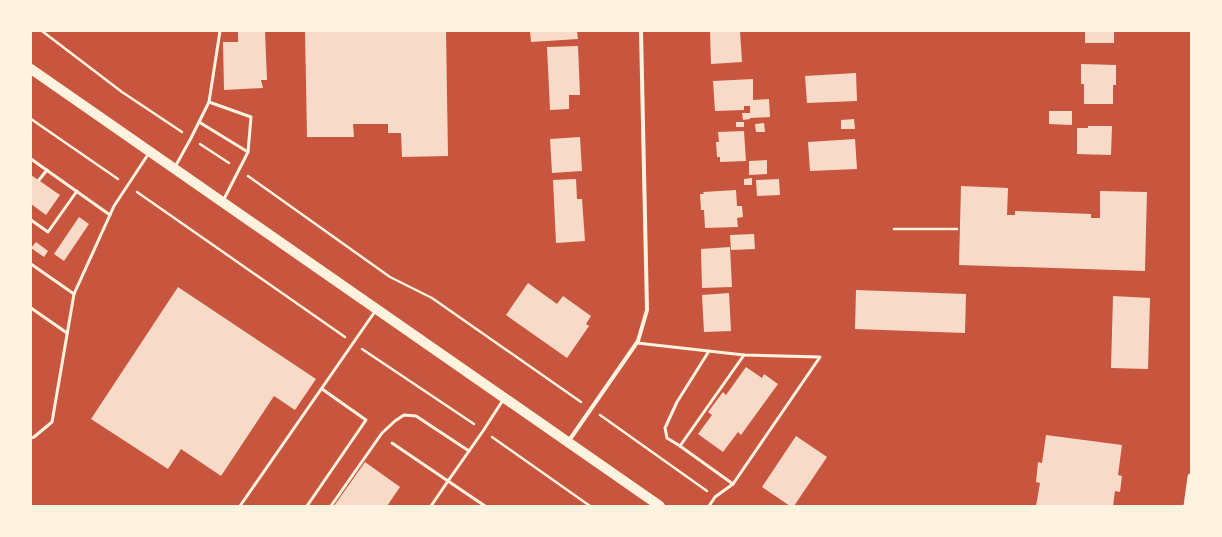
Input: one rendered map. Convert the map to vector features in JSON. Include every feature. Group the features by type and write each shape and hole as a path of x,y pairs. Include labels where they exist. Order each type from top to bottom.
{"main road":[{"path":"31,70 660,506"}],"street":[{"path":"568,442 637,343 647,310 642,31"},
{"path":"1187,506 1191,477"}],"lane":[{"path":"173,169 209,102 220,31"},
{"path":"209,102 251,117 248,152 222,202"},
{"path":"199,122 248,152"},
{"path":"31,438 34,438 52,422 74,294 114,206 149,152"},
{"path":"31,159 110,215"},
{"path":"39,180 46,170"},
{"path":"31,220 48,232 76,191"},
{"path":"31,264 74,294"},
{"path":"31,308 67,333"},
{"path":"240,506 354,343 376,309"},
{"path":"637,343 744,355 820,357 733,484 715,497 709,506"},
{"path":"709,351 677,402 665,428 667,438 733,484"},
{"path":"680,446 744,355"},
{"path":"307,506 366,420 322,389"},
{"path":"431,506 504,398"},
{"path":"331,506 382,434 394,421 404,415 416,416 469,451"},
{"path":"392,443 485,506"}],"path":[{"path":"42,31 122,92 239,170 390,277 432,298 579,401"},
{"path":"31,119 590,506"},
{"path":"894,229 957,229"},
{"path":"610,422 715,497"}],"building":[{"path":"238,31 265,31 267,80 261,80 263,88 224,90 223,42 238,42"},
{"path":"305,31 446,31 448,156 402,157 401,133 388,133 388,124 353,124 354,137 307,137"},
{"path":"530,31 577,31 578,39 531,42"},
{"path":"710,31 740,31 742,62 711,64"},
{"path":"1085,31 1114,31 1114,43 1085,43"},
{"path":"578,46 580,95 569,95 569,109 550,110 547,47"},
{"path":"1081,64 1116,65 1116,85 1113,85 1113,104 1084,104 1084,84 1081,84"},
{"path":"856,73 857,101 807,103 805,76"},
{"path":"753,79 753,100 769,99 770,117 750,118 743,120 742,113 750,113 750,106 744,106 744,110 715,111 713,81"},
{"path":"1049,111 1072,111 1072,125 1049,124"},
{"path":"854,119 855,129 841,129 841,120"},
{"path":"736,122 744,122 744,127 736,127"},
{"path":"764,123 765,132 756,132 755,124"},
{"path":"1088,126 1112,126 1111,155 1077,154 1077,128 1088,128"},
{"path":"744,131 746,161 720,162 720,157 717,157 716,142 719,142 718,132"},
{"path":"580,137 582,171 552,173 550,139"},
{"path":"855,139 857,169 810,171 808,142"},
{"path":"767,160 767,174 749,175 749,161"},
{"path":"31,175 60,195 46,215 31,204"},
{"path":"752,178 752,185 744,185 744,179"},
{"path":"576,179 577,199 582,199 585,241 556,243 553,180"},
{"path":"779,179 780,195 757,196 756,180"},
{"path":"961,186 1008,188 1007,215 1015,215 1015,211 1091,214 1091,218 1100,218 1100,191 1147,192 1145,271 959,265"},
{"path":"736,190 737,206 742,206 743,217 737,218 738,227 705,228 704,210 701,210 700,194 704,194 703,192"},
{"path":"79,217 89,224 64,261 54,254"},
{"path":"754,234 755,249 731,250 730,235"},
{"path":"36,242 48,251 44,257 31,248"},
{"path":"730,247 732,287 702,288 701,249"},
{"path":"528,283 557,304 563,296 591,316 586,324 589,326 567,358 506,315"},
{"path":"178,287 316,379 295,410 274,396 221,476 181,449 168,469 91,419"},
{"path":"856,290 966,294 965,333 855,329"},
{"path":"729,293 731,331 704,332 702,295"},
{"path":"1113,296 1150,298 1148,369 1111,368"},
{"path":"746,367 762,378 764,374 778,384 741,435 738,432 723,452 698,434 712,415 708,412 723,392 726,395"},
{"path":"1046,435 1122,445 1118,475 1122,476 1120,492 1115,491 1113,506 1036,506 1040,483 1036,482 1038,462 1042,463"},
{"path":"796,436 827,457 794,506 790,506 762,487"},
{"path":"365,462 400,487 387,506 334,506"}]}
